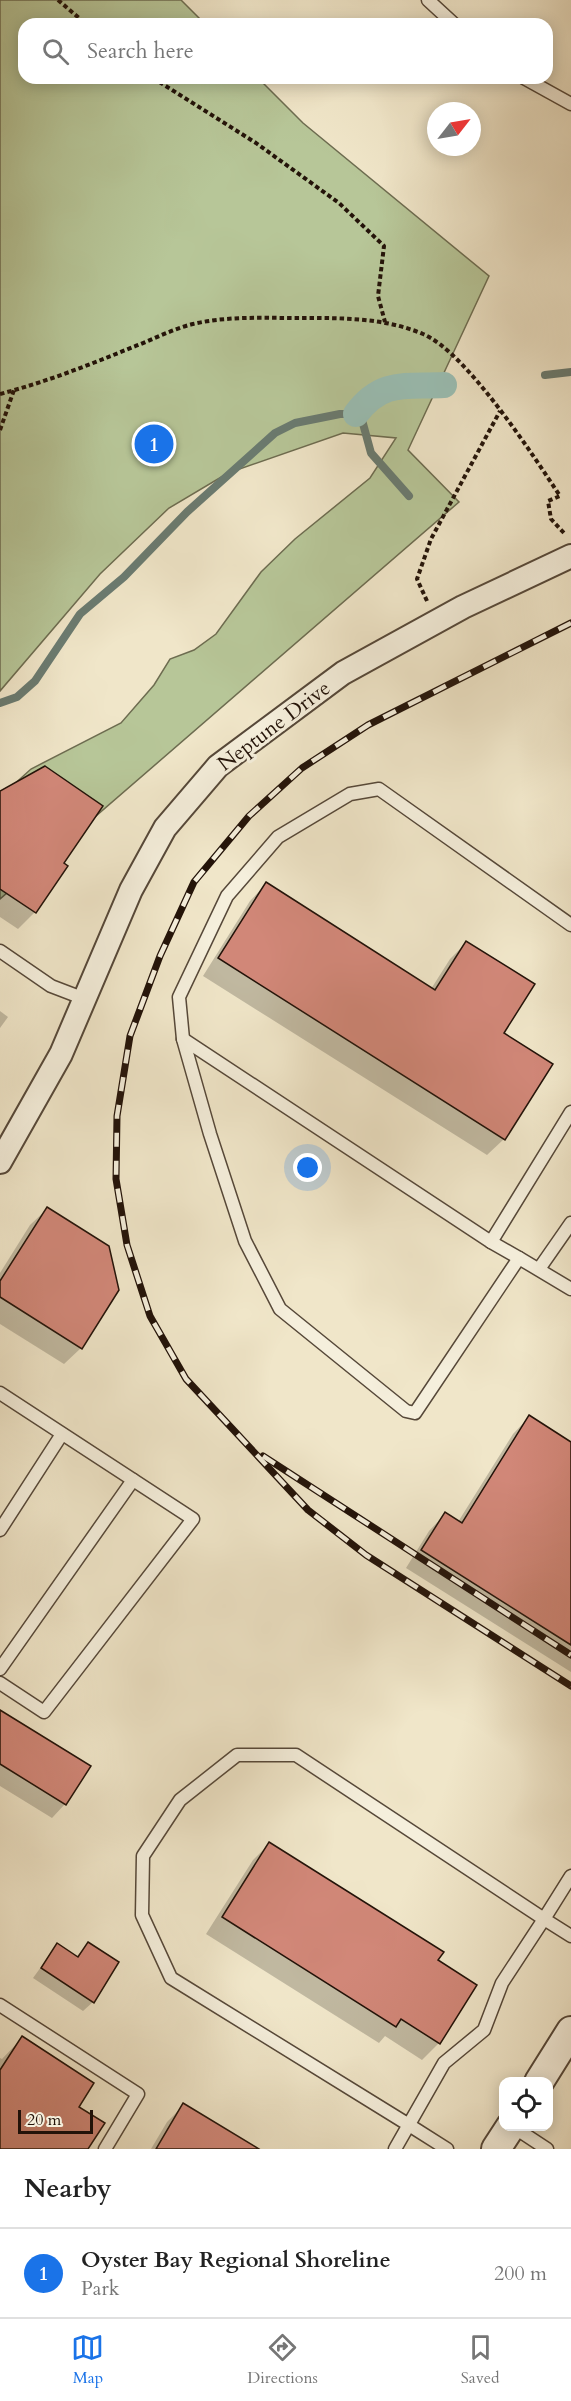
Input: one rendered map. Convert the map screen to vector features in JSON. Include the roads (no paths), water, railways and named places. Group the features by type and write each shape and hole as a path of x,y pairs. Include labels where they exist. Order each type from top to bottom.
{"street":[{"name":"Neptune Drive","path":"0,1162 61,1054 131,890 165,828 218,766 343,674 436,621 571,556"},
{"path":"542,2077 571,2031"},
{"path":"496,2149 508,2131"}],"lane":[{"path":"428,0 448,18"},
{"path":"535,84 571,104"},
{"path":"519,1258 415,1413 406,1411 280,1309 245,1241 183,1039 179,997 227,896 278,837 350,794 379,789 571,925"},
{"path":"0,951 51,986 85,999"},
{"path":"183,1039 491,1242 571,1289"},
{"path":"491,1242 571,1112"},
{"path":"539,1269 571,1223"},
{"path":"0,1394 193,1519 44,1712 0,1683"},
{"path":"0,1530 62,1434"},
{"path":"0,1669 133,1480"},
{"path":"447,2149 171,1978 142,1915 143,1856 180,1800 237,1755 296,1755 571,1936"},
{"path":"395,2149 444,2063 484,2030 502,1983 571,1876"},
{"path":"0,2005 138,2094 105,2149"},
{"path":"518,2131 547,2149"}],"waterway":[{"path":"545,375 571,372"},
{"path":"356,414 375,395 385,390 406,386 444,385"},
{"path":"0,703 17,697 35,681 80,614 124,577 187,512 275,433 295,423 340,414 356,414 362,420 371,453 409,496"}],"railway":[{"path":"571,623 368,725 302,768 249,816 194,882 160,956 130,1036 117,1116 116,1179 127,1245 150,1316 186,1379 308,1510 366,1555 571,1686"},
{"path":"263,1456 571,1655"}],"place":[{"name":"Oyster Bay Regional Shoreline","path":"154,444"}]}
